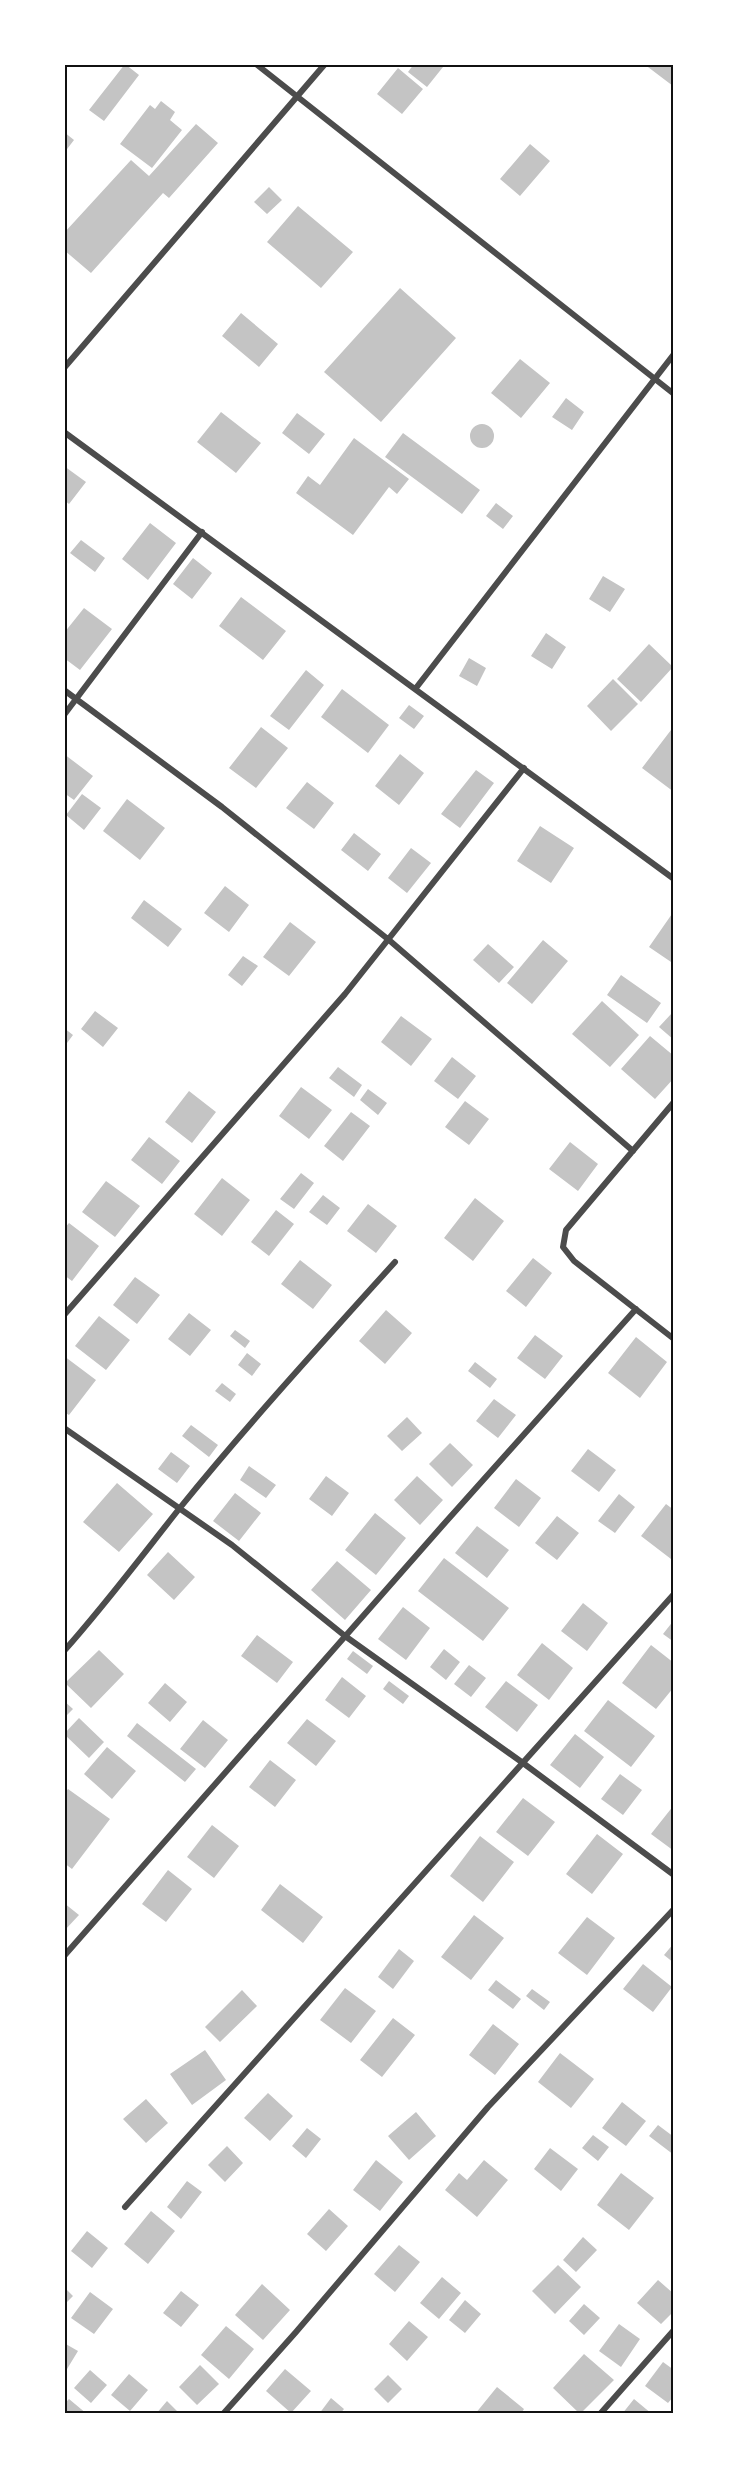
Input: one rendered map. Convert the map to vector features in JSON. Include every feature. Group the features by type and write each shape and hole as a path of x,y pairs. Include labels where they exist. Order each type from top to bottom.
{"street":[{"path":"256,64 674,394"},
{"path":"64,368 325,64"},
{"path":"416,688 653,378 674,354"},
{"path":"64,432 674,879"},
{"path":"64,716 202,532"},
{"path":"64,690 222,807 389,940 633,1151"},
{"path":"64,1315 338,1003 524,768"},
{"path":"674,1102 566,1230 563,1246 574,1261 674,1339"},
{"path":"64,1651 106,1603 180,1508 313,1352 395,1262"},
{"path":"64,1956 636,1309"},
{"path":"64,1428 232,1545 345,1636 523,1763 674,1875"},
{"path":"125,2207 674,1594"},
{"path":"223,2414 488,2107 674,1909"},
{"path":"600,2414 674,2330"}],"building":[{"path":"125,64 139,75 104,121 89,110"},
{"path":"414,64 440,64 443,67 427,87 408,72"},
{"path":"644,64 674,64 673,86"},
{"path":"398,68 423,89 402,114 377,94"},
{"path":"161,101 175,112 170,120 182,130 152,168 120,144 150,105 155,109"},
{"path":"196,124 218,143 169,198 163,193 91,273 64,250 64,233 131,160 149,176"},
{"path":"64,132 74,140 64,153"},
{"path":"530,144 550,161 520,196 500,179"},
{"path":"269,187 282,200 267,214 254,202"},
{"path":"298,206 353,252 321,288 267,242"},
{"path":"400,288 456,338 381,422 324,372"},
{"path":"241,313 278,344 259,367 222,336"},
{"path":"520,359 550,383 521,418 491,393"},
{"path":"566,398 584,412 572,430 552,417"},
{"path":"221,412 261,443 236,473 197,442"},
{"path":"297,413 325,434 309,454 282,433"},
{"path":"482,424 487,425 493,431 493,441 487,447 482,448 477,447 471,441 470,436 471,431 477,425"},
{"path":"403,433 480,490 462,514 385,457"},
{"path":"354,438 409,479 397,494 389,487 353,535 296,493 308,476 320,485"},
{"path":"64,466 86,482 69,504 64,500"},
{"path":"496,503 513,516 503,529 486,516"},
{"path":"150,523 176,543 148,580 122,559"},
{"path":"81,540 105,558 95,572 70,553"},
{"path":"193,558 212,573 192,599 173,584"},
{"path":"603,576 625,589 610,612 589,599"},
{"path":"241,597 286,631 263,660 219,626"},
{"path":"84,608 112,629 80,670 64,658 64,633"},
{"path":"546,633 566,647 552,669 531,656"},
{"path":"649,644 673,667 641,702 617,679"},
{"path":"469,658 486,668 477,686 459,676"},
{"path":"306,670 324,685 289,730 270,716"},
{"path":"613,679 638,704 611,731 587,706"},
{"path":"342,689 389,725 368,753 321,717"},
{"path":"409,705 424,716 414,729 399,718"},
{"path":"261,727 288,748 256,788 229,768"},
{"path":"671,730 674,732 674,792 642,768"},
{"path":"64,754 93,776 74,800 64,793"},
{"path":"400,754 424,773 399,805 375,786"},
{"path":"476,770 494,783 460,828 441,814"},
{"path":"307,782 334,803 314,829 286,808"},
{"path":"82,794 101,808 84,830 66,815"},
{"path":"127,799 165,828 140,860 103,831"},
{"path":"540,826 574,848 551,883 517,861"},
{"path":"354,833 381,854 368,871 341,850"},
{"path":"411,848 431,863 407,893 388,878"},
{"path":"225,886 249,905 229,932 204,913"},
{"path":"144,900 182,929 168,947 131,918"},
{"path":"674,911 674,964 649,947"},
{"path":"290,922 316,942 289,976 263,957"},
{"path":"543,940 568,961 532,1004 507,983"},
{"path":"488,944 514,967 499,983 473,960"},
{"path":"243,956 258,966 242,986 228,975"},
{"path":"621,975 661,1003 647,1023 607,995"},
{"path":"602,1001 639,1035 610,1067 572,1034"},
{"path":"95,1011 118,1028 103,1047 81,1029"},
{"path":"672,1013 674,1014 674,1040 659,1027"},
{"path":"401,1016 432,1039 411,1066 381,1042"},
{"path":"64,1028 73,1035 64,1047"},
{"path":"650,1036 674,1056 674,1078 655,1099 621,1069"},
{"path":"452,1057 476,1076 458,1099 434,1081"},
{"path":"338,1067 362,1085 354,1097 329,1078"},
{"path":"301,1087 332,1110 309,1139 279,1116"},
{"path":"368,1089 387,1103 378,1115 360,1100"},
{"path":"189,1091 216,1112 192,1143 165,1122"},
{"path":"465,1101 489,1119 469,1145 445,1127"},
{"path":"351,1112 370,1126 343,1161 324,1146"},
{"path":"149,1137 180,1161 162,1184 131,1160"},
{"path":"570,1142 598,1164 578,1191 549,1169"},
{"path":"301,1173 314,1183 294,1209 280,1199"},
{"path":"222,1178 250,1200 222,1236 194,1214"},
{"path":"106,1181 140,1206 115,1237 82,1212"},
{"path":"323,1195 340,1208 327,1225 309,1212"},
{"path":"475,1198 504,1221 473,1261 444,1238"},
{"path":"368,1204 397,1226 376,1253 347,1231"},
{"path":"276,1210 294,1224 269,1256 251,1242"},
{"path":"69,1223 99,1246 72,1281 64,1275 64,1229"},
{"path":"533,1258 552,1273 526,1307 506,1291"},
{"path":"300,1260 332,1285 313,1309 281,1284"},
{"path":"135,1277 160,1295 137,1324 113,1305"},
{"path":"386,1310 412,1333 385,1364 359,1341"},
{"path":"189,1313 211,1330 190,1356 168,1339"},
{"path":"99,1316 130,1340 106,1370 75,1346"},
{"path":"235,1330 250,1341 245,1348 230,1336"},
{"path":"535,1335 563,1356 545,1379 517,1358"},
{"path":"636,1337 667,1362 640,1398 608,1373"},
{"path":"247,1353 261,1364 252,1376 238,1365"},
{"path":"64,1356 96,1380 69,1415 64,1412"},
{"path":"475,1362 497,1379 490,1388 468,1371"},
{"path":"222,1383 236,1394 230,1402 215,1391"},
{"path":"494,1399 516,1415 498,1438 476,1421"},
{"path":"407,1417 422,1433 402,1451 387,1436"},
{"path":"191,1425 218,1445 209,1457 182,1436"},
{"path":"450,1443 473,1465 452,1487 429,1464"},
{"path":"588,1449 616,1470 599,1492 571,1471"},
{"path":"171,1452 190,1466 177,1483 158,1469"},
{"path":"249,1466 276,1485 266,1498 240,1480"},
{"path":"326,1476 349,1493 332,1516 309,1499"},
{"path":"417,1476 443,1500 420,1525 394,1500"},
{"path":"516,1479 541,1498 519,1527 494,1508"},
{"path":"117,1483 153,1514 119,1552 83,1522"},
{"path":"235,1493 261,1513 239,1541 213,1521"},
{"path":"619,1494 635,1507 615,1533 598,1521"},
{"path":"666,1504 674,1510 674,1556 671,1559 641,1536"},
{"path":"375,1513 406,1538 376,1575 345,1550"},
{"path":"557,1516 579,1533 557,1560 535,1543"},
{"path":"477,1526 509,1550 487,1578 455,1553"},
{"path":"168,1552 195,1577 174,1600 147,1575"},
{"path":"444,1558 509,1608 483,1641 418,1591"},
{"path":"337,1561 371,1590 345,1620 311,1590"},
{"path":"583,1603 608,1623 587,1651 561,1631"},
{"path":"403,1607 430,1628 406,1660 378,1639"},
{"path":"674,1620 674,1642 663,1634"},
{"path":"257,1635 293,1662 277,1683 241,1656"},
{"path":"542,1643 573,1668 549,1700 517,1675"},
{"path":"651,1645 674,1663 674,1687 656,1709 622,1683"},
{"path":"444,1649 460,1662 446,1680 430,1667"},
{"path":"99,1650 124,1674 91,1708 65,1683"},
{"path":"353,1651 373,1666 367,1674 347,1659"},
{"path":"469,1665 486,1678 471,1697 454,1684"},
{"path":"342,1677 366,1696 349,1718 325,1700"},
{"path":"389,1681 409,1696 403,1704 383,1689"},
{"path":"506,1681 538,1705 517,1732 485,1707"},
{"path":"165,1683 187,1702 170,1722 148,1703"},
{"path":"608,1700 655,1736 631,1767 584,1731"},
{"path":"64,1701 73,1709 64,1718"},
{"path":"79,1718 104,1742 89,1758 64,1734"},
{"path":"307,1719 336,1741 316,1766 287,1743"},
{"path":"203,1720 228,1740 205,1768 180,1749"},
{"path":"137,1723 196,1769 185,1782 127,1736"},
{"path":"575,1734 604,1757 580,1788 550,1765"},
{"path":"107,1747 136,1771 112,1799 84,1774"},
{"path":"270,1760 296,1780 275,1807 249,1787"},
{"path":"620,1774 642,1790 623,1815 601,1799"},
{"path":"68,1789 110,1819 72,1869 64,1863 64,1794"},
{"path":"523,1798 555,1822 528,1856 496,1832"},
{"path":"674,1805 674,1851 651,1834"},
{"path":"212,1825 239,1846 214,1878 187,1857"},
{"path":"597,1834 623,1854 592,1894 566,1874"},
{"path":"480,1836 514,1862 483,1902 450,1876"},
{"path":"168,1870 192,1889 166,1922 142,1904"},
{"path":"280,1884 323,1917 303,1943 261,1910"},
{"path":"64,1903 79,1915 64,1931"},
{"path":"474,1915 504,1938 471,1980 441,1957"},
{"path":"587,1917 615,1938 587,1975 558,1953"},
{"path":"674,1943 674,1963 664,1955"},
{"path":"399,1949 414,1961 393,1989 378,1977"},
{"path":"643,1964 672,1987 653,2012 623,1989"},
{"path":"496,1980 521,1999 513,2009 488,1990"},
{"path":"345,1988 376,2011 351,2043 320,2020"},
{"path":"532,1989 550,2002 544,2010 526,1996"},
{"path":"242,1990 257,2006 220,2042 205,2027"},
{"path":"393,2018 415,2035 382,2077 360,2060"},
{"path":"493,2024 519,2044 495,2075 469,2055"},
{"path":"205,2050 226,2080 192,2105 170,2074"},
{"path":"560,2053 594,2079 571,2108 538,2082"},
{"path":"268,2093 293,2116 270,2141 244,2118"},
{"path":"146,2099 168,2123 146,2143 123,2119"},
{"path":"622,2102 646,2121 626,2146 602,2128"},
{"path":"416,2112 436,2136 409,2160 388,2136"},
{"path":"658,2125 674,2137 674,2155 649,2136"},
{"path":"307,2128 321,2139 306,2158 292,2146"},
{"path":"593,2135 609,2147 598,2161 582,2148"},
{"path":"227,2146 243,2163 225,2182 208,2165"},
{"path":"550,2148 578,2169 561,2191 534,2169"},
{"path":"376,2160 403,2182 380,2211 353,2190"},
{"path":"484,2160 508,2180 477,2217 445,2190 459,2173 467,2180"},
{"path":"621,2173 654,2198 629,2230 597,2205"},
{"path":"187,2181 202,2192 181,2219 167,2207"},
{"path":"329,2209 348,2226 326,2251 307,2234"},
{"path":"151,2211 175,2231 148,2264 124,2244"},
{"path":"87,2231 108,2248 92,2268 71,2251"},
{"path":"583,2237 597,2250 576,2272 563,2260"},
{"path":"399,2245 420,2262 395,2292 374,2274"},
{"path":"558,2265 581,2287 555,2314 532,2291"},
{"path":"442,2277 461,2293 439,2319 420,2303"},
{"path":"658,2280 674,2294 674,2311 661,2324 637,2303"},
{"path":"262,2284 290,2310 263,2340 235,2315"},
{"path":"64,2287 73,2296 64,2305"},
{"path":"181,2291 199,2305 181,2327 163,2313"},
{"path":"90,2292 113,2309 94,2334 71,2318"},
{"path":"465,2300 481,2314 465,2333 449,2320"},
{"path":"584,2304 600,2318 584,2335 569,2321"},
{"path":"409,2321 428,2337 407,2361 389,2344"},
{"path":"619,2324 640,2339 621,2367 599,2351"},
{"path":"226,2326 254,2349 229,2379 201,2355"},
{"path":"64,2343 78,2351 64,2374"},
{"path":"584,2354 614,2380 580,2414 553,2388"},
{"path":"663,2362 674,2370 674,2396 668,2403 645,2386"},
{"path":"200,2365 219,2384 197,2405 179,2387"},
{"path":"285,2369 311,2391 291,2413 266,2391"},
{"path":"90,2370 107,2385 91,2403 74,2388"},
{"path":"129,2374 148,2390 130,2411 111,2395"},
{"path":"388,2375 402,2389 388,2403 374,2389"},
{"path":"497,2387 524,2409 521,2414 475,2414"},
{"path":"331,2398 344,2409 340,2414 319,2414"},
{"path":"69,2399 87,2414 64,2414 64,2404"},
{"path":"634,2399 652,2414 622,2414"},
{"path":"167,2401 180,2414 156,2414"}]}
